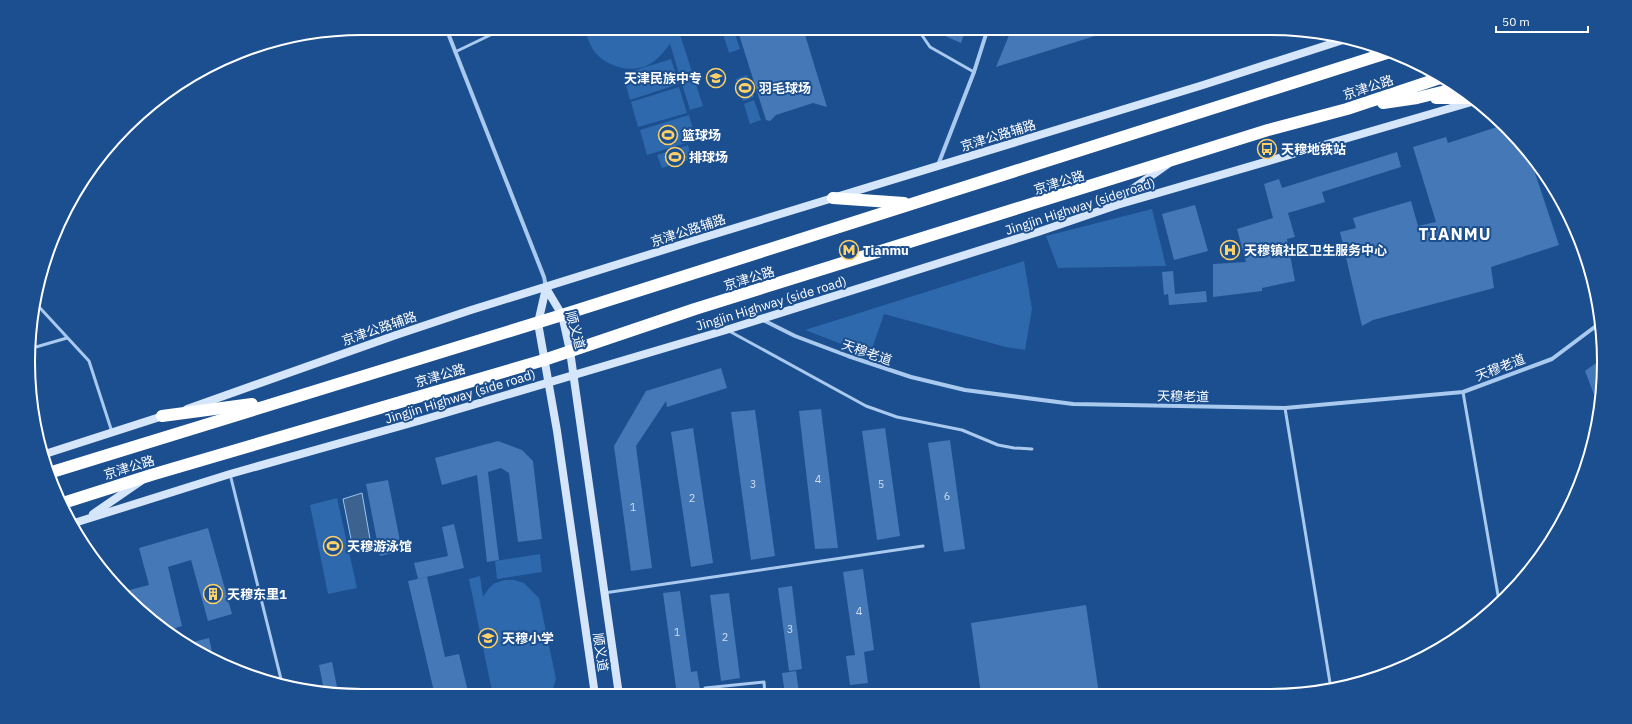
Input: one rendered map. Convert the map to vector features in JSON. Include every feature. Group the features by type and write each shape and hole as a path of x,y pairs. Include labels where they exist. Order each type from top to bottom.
{"highway":[{"name":"京津公路","path":"54,471 538,323 1382,55"},
{"name":"京津公路","path":"66,501 544,360 695,309 1268,130 1347,109 1435,80"},
{"path":"1347,109 1417,98 1451,90"},
{"path":"1417,98 1462,98"},
{"path":"833,198 911,204"},
{"path":"162,416 287,400"}],"street":[{"path":"449,35 538,263 546,288"},
{"path":"938,165 974,72 986,35"},
{"name":"京津公路辅路","path":"48,453 190,408 396,335 702,238 1158,99 1337,42"},
{"name":"Jingjin Highway (side road)","path":"77,522 230,474 422,420 726,330 1139,199 1469,103"},
{"path":"1072,221 1131,190 1172,161"},
{"name":"顺义道","path":"546,288 562,315 570,351 618,689"},
{"name":"顺义道","path":"546,288 538,323 557,431 594,689"},
{"name":"天穆老道","path":"760,319 795,336 848,356 911,377 965,390 1073,404 1285,408 1463,392 1552,359 1595,327"},
{"path":"86,519 151,475"}],"lane":[{"path":"455,52 490,35"},
{"path":"922,35 930,47 974,72"},
{"path":"40,308 89,361 112,432"},
{"path":"726,330 866,406 897,416 962,430 998,445 1032,449"},
{"path":"36,347 67,338"},
{"path":"1463,392 1498,596"},
{"path":"1285,408 1329,684"},
{"path":"230,474 281,679"},
{"path":"604,593 923,546"},
{"path":"705,689 764,682 765,689"}],"shaded area":[{"path":"587,35 680,35 703,106 690,110 670,44 653,62 646,66 630,69 622,68 606,62 594,51 589,43"},
{"name":"羽毛球场","path":"723,35 735,35 740,49 729,53"},
{"path":"671,59 679,84 630,100 623,74"},
{"name":"羽毛球场","path":"747,75 754,97 743,101 736,79"},
{"name":"篮球场","path":"679,87 687,113 638,127 631,102"},
{"name":"排球场","path":"754,100 761,120 750,124 744,104"},
{"name":"篮球场","path":"689,115 696,140 647,155 640,130"},
{"name":"排球场","path":"688,145 692,159 662,168 657,155"},
{"path":"1152,209 1166,266 1058,268 1046,236"},
{"path":"1024,261 1032,309 1025,350 1006,347 884,314 870,355 805,330"},
{"path":"362,493 370,539 352,544 343,499"},
{"name":"天穆游泳馆","path":"337,498 357,588 328,594 310,505"},
{"path":"540,554 542,572 497,579 495,561"},
{"path":"480,576 483,597 489,588 495,583 505,580 514,580 524,583 539,598 556,679 553,689 492,689 469,579"}],"building":[{"path":"739,35 805,35 827,107 813,103 776,115 770,121 766,120"},
{"path":"943,35 964,35 961,43"},
{"path":"1009,35 1098,35 996,67"},
{"path":"1497,127 1516,146 1534,169 1559,245 1491,267 1494,288 1373,320 1362,326 1340,232 1356,228 1353,218 1411,201 1418,226 1436,222 1413,147 1446,137 1448,143"},
{"path":"1397,152 1401,167 1322,192 1325,202 1288,213 1295,237 1287,239 1295,281 1262,288 1262,291 1213,297 1213,264 1246,262 1237,229 1273,218 1264,184 1279,179 1282,188"},
{"path":"1195,205 1208,251 1174,260 1162,214"},
{"path":"1173,271 1175,294 1206,291 1207,302 1169,305 1168,294 1164,295 1162,272"},
{"path":"1597,362 1595,396 1585,371"},
{"path":"721,368 727,388 667,407 666,401 636,446 652,568 631,571 614,446 646,391"},
{"path":"821,409 838,548 815,549 799,411"},
{"path":"755,410 775,556 751,560 731,412"},
{"path":"693,428 713,563 691,567 671,432"},
{"path":"885,428 900,536 877,540 862,431"},
{"path":"950,440 965,549 944,552 928,443"},
{"path":"498,441 522,450 533,461 542,539 518,542 509,473 501,468 488,472 499,560 487,562 477,475 442,485 435,458"},
{"path":"388,480 402,551 380,556 366,484"},
{"path":"454,524 464,568 418,579 414,563 448,556 442,527"},
{"name":"天穆东里1","path":"208,528 232,614 208,621 191,560 168,567 182,626 173,629 146,608 128,590 149,585 139,548"},
{"path":"863,569 874,650 864,652 868,683 850,685 846,656 855,655 843,572"},
{"path":"427,577 445,657 459,654 467,689 433,689 408,581"},
{"path":"792,586 802,669 789,671 778,588"},
{"path":"680,591 691,672 697,671 700,689 676,689 663,593"},
{"path":"729,593 740,678 721,681 710,595"},
{"path":"1086,605 1098,689 980,689 971,623"},
{"path":"209,638 212,652 198,645 193,642"},
{"path":"332,662 337,688 323,686 319,665"},
{"path":"796,671 798,689 784,689 782,673"}],"place":[{"name":"天津民族中专","path":"716,78"},
{"name":"羽毛球场","path":"745,88"},
{"name":"篮球场","path":"668,135"},
{"name":"天穆地铁站","path":"1267,149"},
{"name":"排球场","path":"675,157"},
{"name":"Tianmu","path":"849,250"},
{"name":"天穆镇社区卫生服务中心","path":"1230,250"},
{"name":"天穆游泳馆","path":"333,546"},
{"name":"天穆东里1","path":"213,594"},
{"name":"天穆小学","path":"488,638"}],"district":[{"name":"TIANMU","path":"1455,234"}]}
